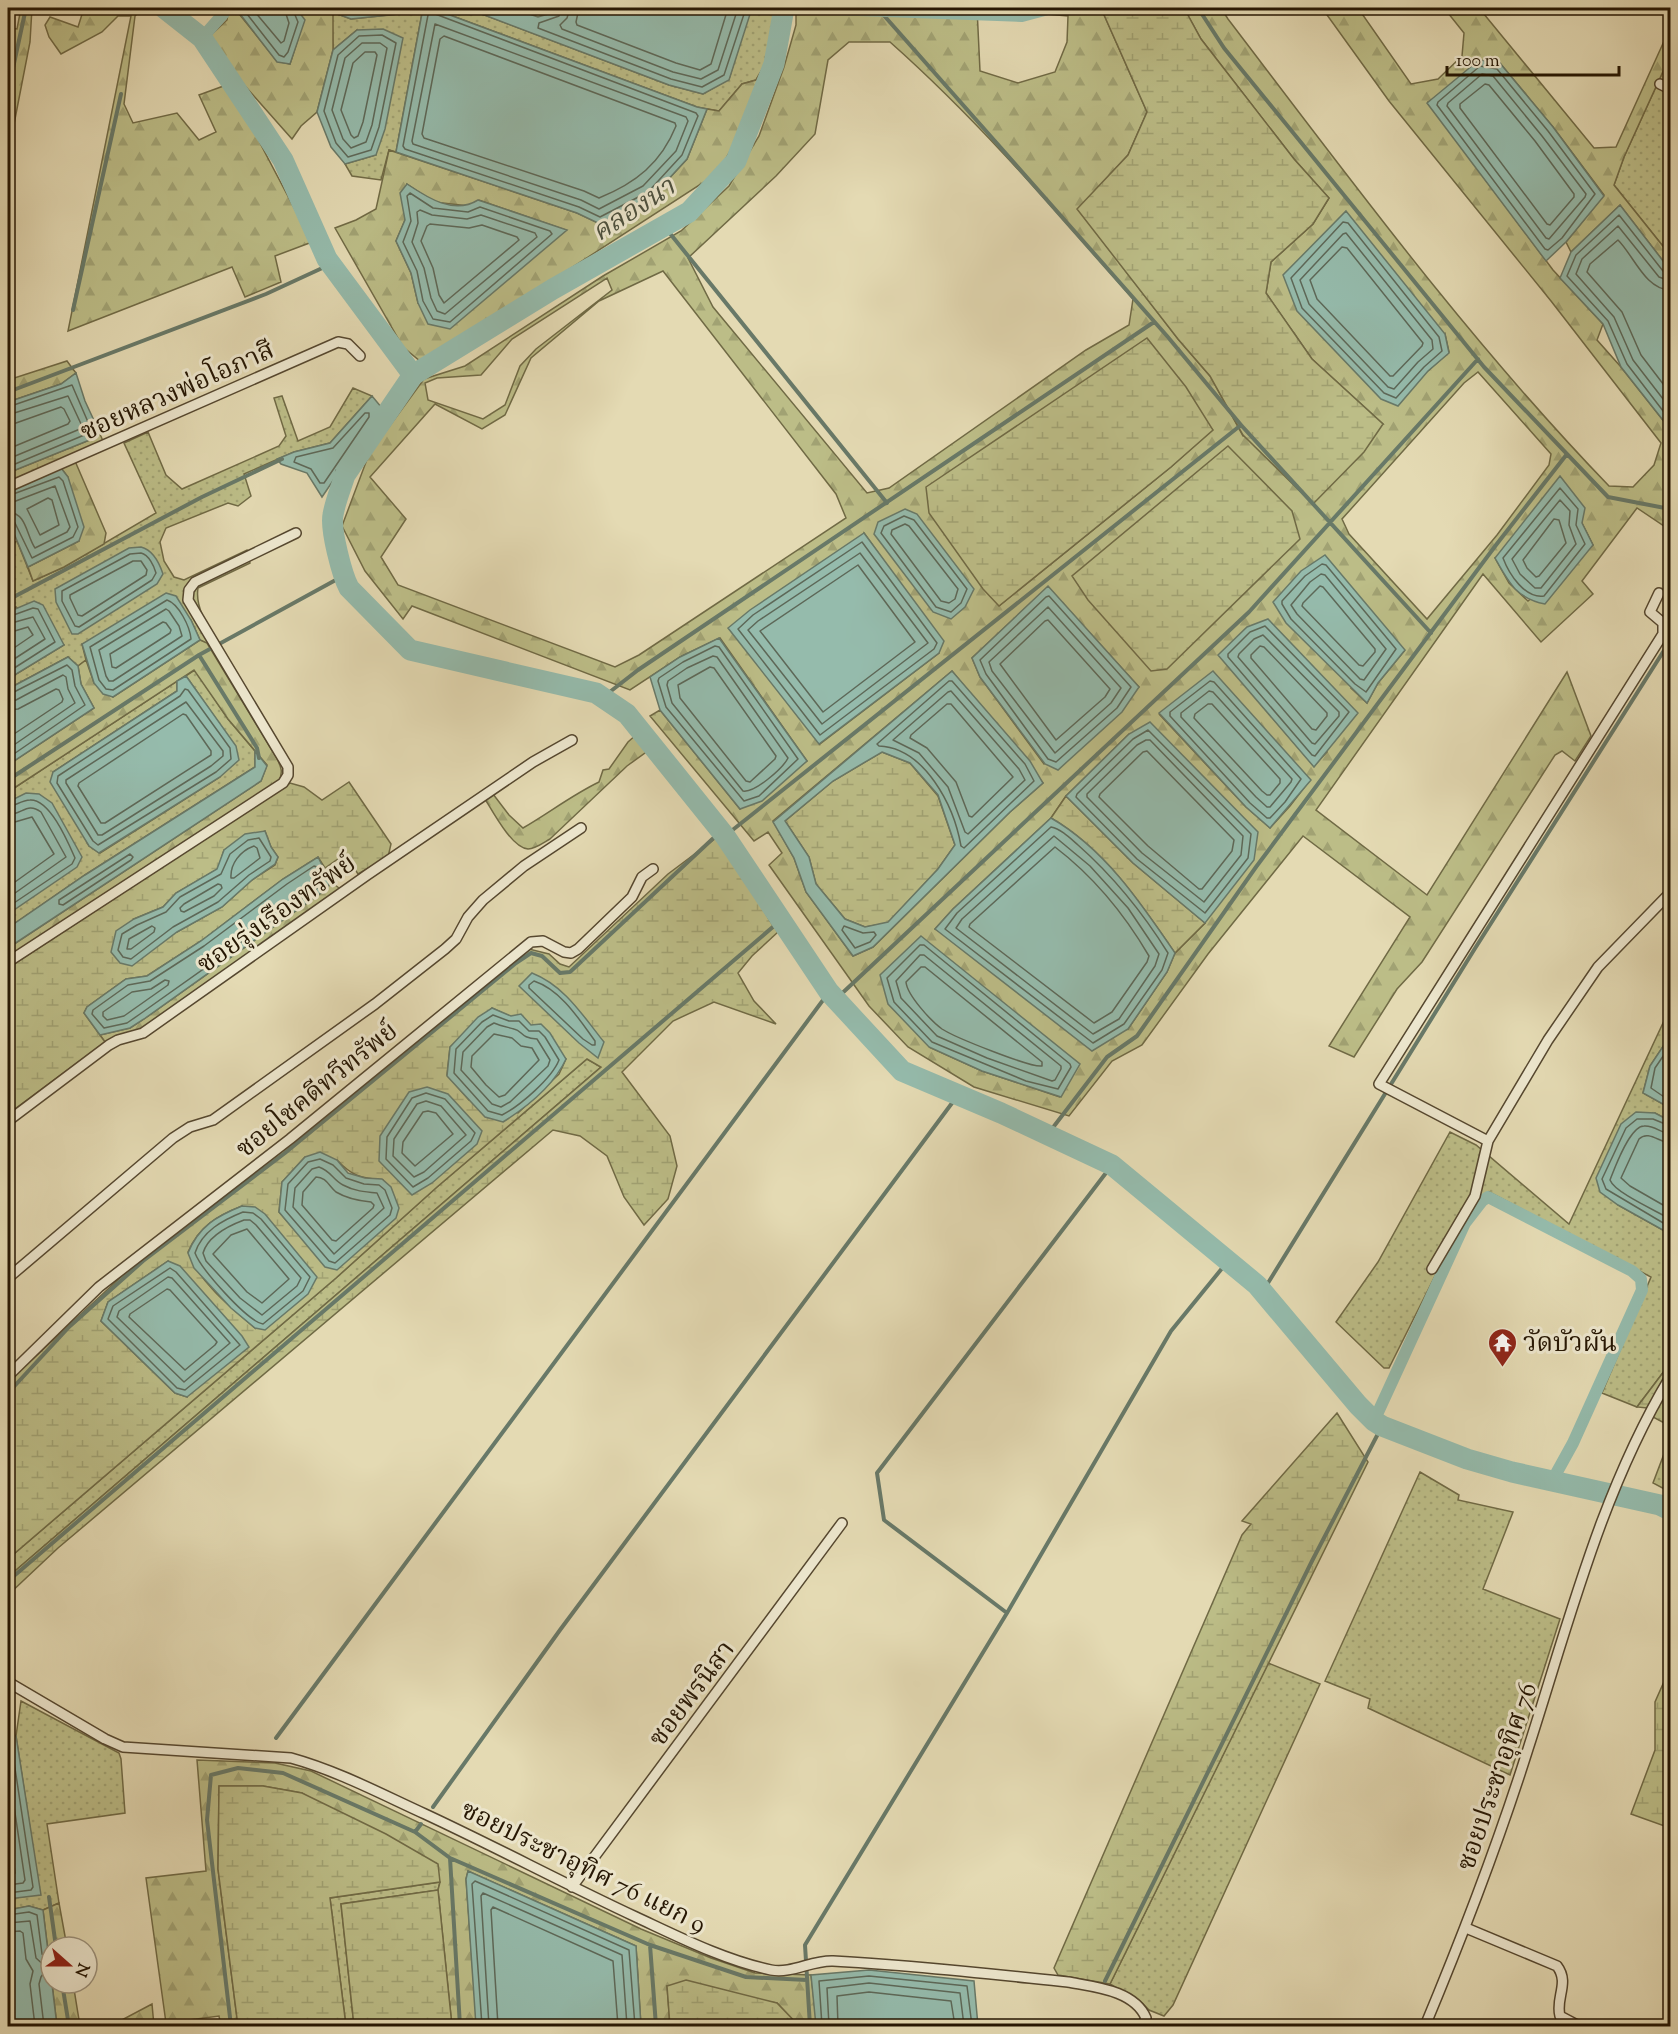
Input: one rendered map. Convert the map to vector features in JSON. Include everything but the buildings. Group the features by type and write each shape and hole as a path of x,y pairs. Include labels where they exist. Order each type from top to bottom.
{"street":[{"path":"1660,84 1671,89"},
{"name":"ซอยหลวงพ่อโอภาสี","path":"8,487 338,342 348,344 360,356"},
{"path":"8,962 283,783 288,775 288,767 188,600 189,590 195,582 296,533"},
{"path":"1488,1142 1379,1084 1663,634 1663,623 1650,612 1659,593"},
{"name":"ซอยรุ่งเรืองทรัพย์","path":"8,1121 109,1046 118,1040 143,1033 367,874 533,762 572,740"},
{"path":"8,1278 173,1138 189,1127 213,1120 375,1004 456,939 468,917 483,900 524,866 580,828"},
{"name":"ซอยโชคดีทวีทรัพย์","path":"8,1377 99,1287 290,1139 484,978 531,942 543,940 564,952 571,953 578,949 632,897 642,877 653,869"},
{"path":"1432,1269 1475,1196 1488,1142 1548,1040 1582,987 1616,947 1671,892"},
{"name":"ซอยประชาอุทิศ 76","path":"1425,2026 1466,1928 1508,1811 1595,1536 1631,1450 1671,1377"},
{"name":"ซอยพรนิสา","path":"572,1887 842,1523"},
{"name":"ซอยประชาอุทิศ 76 แยก 9","path":"8,1682 105,1739 123,1747 291,1758 317,1765 459,1829 572,1887 688,1942 773,1970 785,1970 823,1961 1068,1982 1099,1988 1135,2002 1143,2010 1146,2018 1142,2026"},
{"path":"1466,1928 1557,1966 1562,1973 1563,1981 1560,2016 1579,2026"}],"green space":[{"path":"21,8 32,8 30,42 8,155 8,28 17,29"},
{"path":"84,8 138,8 140,11 135,16 124,104 133,123 177,113 199,140 216,132 199,95 229,84 312,242 275,256 281,282 245,297 232,267 68,331 131,16 118,16 102,32 61,54 49,37 45,25 50,17 78,27"},
{"path":"229,8 242,8 240,15 277,61 290,64 304,20 296,8 333,8 333,50 317,112 301,126 292,139 215,52 211,35 227,20"},
{"path":"410,8 423,8 396,152 389,150 381,180 352,176 345,164 376,155 357,30 333,50 332,12 351,19 408,13"},
{"path":"431,8 466,8 669,85 703,94 729,79 751,8 775,8 766,63 756,80 742,84 719,111 697,107"},
{"path":"511,8 557,8 555,12 538,17"},
{"path":"796,8 977,8 980,71 1018,83 1055,72 1067,42 1068,16 979,8 1101,8 1147,112 1128,155 1078,209 1178,339 1210,376 1243,436 1383,424 1312,359 1266,293 1271,262 1313,224 1329,198 1294,159 1201,39 1184,8 1221,8 1365,199 1459,317 1557,431 1609,486 1633,487 1654,465 1661,443 1551,301 1389,101 1322,8 1358,8 1411,84 1438,79 1462,56 1464,33 1444,8 1479,8 1594,148 1616,147 1670,28 1670,56 1624,157 1614,185 1670,255 1670,270 1620,205 1571,252 1566,242 1604,195 1553,127 1499,62 1428,102 1553,270 1603,324 1597,340 1670,429 1670,530 1637,508 1582,581 1593,594 1541,642 1483,574 1316,810 1427,895 1567,672 1591,736 1575,761 1562,751 1555,755 1422,962 1397,989 1354,1057 1329,1046 1410,917 1303,836 1208,954 1142,1045 1112,1061 1069,1116 974,1087 908,1047 869,1006 769,865 782,853 768,832 754,841 650,716 660,710 740,809 807,761 720,638 680,657 630,690 412,606 403,619 365,571 342,526 369,454 424,379 465,366 603,276 681,231 729,186 759,136 784,67 796,25","holes":["849,42 890,42 985,134 1133,299 1129,325 1086,350 889,488 867,493 713,307 688,258 776,176 815,134 828,60","663,271 836,494 846,518 639,655 615,667 398,585 381,557 406,519 370,477 435,404 482,429 505,415 531,358 599,301","607,278 612,290 536,349 520,366 505,405 483,419 428,400 425,383 437,378 481,375 512,339","1445,334 1449,352 1428,371","1478,372 1551,454 1549,465 1497,535 1427,619 1349,534 1342,519 1464,383","1213,429 1171,467 999,606","1582,523 1593,545 1528,601 1509,583 1495,558","864,533 891,571 939,653 820,744","1048,587 1139,687 1044,764 980,677 972,658","1405,650 1378,683 1367,703 1351,688","952,671 1043,783 1010,812 873,947 853,956 806,892 794,858 773,821","1159,714 1310,780 1270,828 1246,807","1269,714 1327,752 1314,766","1129,734 1205,923 1175,953 1167,972 1128,1029 935,929 953,909 1051,818 1066,796","929,1047 1060,1097 982,1071"]},
{"path":"1101,8 1184,8 1201,39 1294,159 1329,198 1313,224 1271,262 1266,293 1312,359 1383,424 1364,452 1313,504 1243,435 1210,376 1178,339 1077,209 1128,155 1147,112"},
{"path":"1670,56 1670,255 1614,185 1624,157"},
{"path":"766,63 742,129 718,173 545,285 420,361 403,347 335,228 376,209 389,150 577,213 600,224 651,198 687,159 707,109 719,111 742,84 756,80","holes":["407,184 434,202 469,206 479,200 566,230 418,303 411,273 396,241 405,220"]},
{"path":"1147,338 1186,387 1213,430 1171,467 999,606 983,589 929,513 926,487"},
{"path":"67,361 76,373 61,384 8,402 8,380"},
{"path":"353,388 372,396 330,443 294,452 244,474 251,496 238,506 228,503 166,528 160,542 164,561 174,577 184,580 247,550 250,563 198,588 200,609 217,640 209,647 200,640 191,620 82,644 86,660 78,666 68,657 8,689 8,679 64,645 16,607 8,612 8,546 17,541 33,581 64,567 156,513 124,443 148,432 166,475 182,489 279,446 286,436 274,398 282,396 298,441 330,427"},
{"path":"97,427 103,441 8,482 8,473 97,437"},
{"path":"1228,446 1292,511 1300,539 1167,669 1151,671 1088,600 1072,576"},
{"path":"75,461 106,533 104,544 64,567 33,581 28,567 79,541 68,477 61,468"},
{"path":"200,640 207,643 276,757 281,770 278,782 8,959 8,948 261,781 267,765 228,719 194,670 8,792 8,765 94,708 81,684 78,666 86,660 94,683 113,697"},
{"path":"195,670 228,719 255,751 255,767 85,875 8,928 8,792 177,681 177,691 53,772 89,846 100,853 220,777 235,746 186,676"},
{"path":"637,734 649,750 627,766 550,839 536,847 528,849 516,843 485,799 493,794 509,815 523,828 599,782 603,770 609,769 628,742"},
{"path":"882,752 910,763 938,796 955,845 938,869 888,923 865,927 845,919 816,884 809,857 785,821 833,781"},
{"path":"349,782 391,844 388,857 358,874 345,854 325,868 318,857 283,879 201,941 147,976 126,979 87,1007 84,1013 105,1042 8,1114 8,968 290,783 304,787 322,800","holes":["265,831 278,857 275,865 252,880 222,907 177,932 134,919 163,907 176,893 218,869 224,850"]},
{"path":"1066,796 1133,863 1205,923 1175,953 1121,879 1088,846 1051,818"},
{"path":"720,835 778,932 752,956 738,973 754,1001 776,1024 714,1002 673,1021 622,1072 670,1136 677,1166 668,1199 644,1225 624,1197 607,1156 580,1136 553,1130 58,1548 8,1595 8,1577 601,1067 587,1059 8,1559 8,1382 136,1263 529,949 549,954 560,964 569,967 668,874","holes":["492,1008 531,1026 566,1059 559,1074 518,1113 469,1100 447,1075 450,1047","305,1157 337,1160 347,1170 357,1175 382,1180 299,1235 279,1212 282,1182","242,1206 255,1328 208,1284 188,1252 203,1229 217,1218","168,1261 187,1397 175,1393 101,1321 108,1302"]},
{"path":"330,881 339,888 339,892 138,1032 105,1042 100,1035 130,1028 144,1019 328,888"},
{"path":"1670,1008 1670,1036 1650,1066 1643,1093 1670,1108 1670,1121 1655,1113 1618,1205 1670,1234 1670,1336 1664,1349 1668,1366 1637,1407 1602,1393 1651,1277 1489,1192 1487,1203 1475,1206 1444,1258 1389,1368 1384,1368 1336,1322 1378,1262 1450,1132 1476,1145 1569,1224"},
{"path":"587,1059 601,1067 8,1577 8,1559"},
{"path":"1670,1336 1670,1370 1647,1408 1637,1407 1668,1366 1664,1349"},
{"path":"1670,1385 1670,1426 1651,1416"},
{"path":"1337,1413 1368,1462 1110,1984 1058,1975 1054,1968 1242,1535 1251,1524 1242,1521"},
{"path":"1670,1438 1670,1458 1667,1465 1670,1492 1653,1483"},
{"path":"1420,1472 1459,1495 1458,1500 1513,1512 1483,1589 1560,1619 1510,1775 1368,1708 1370,1699 1325,1681"},
{"path":"1268,1663 1320,1684 1173,2005 1164,2016 1149,2010 1140,2001 1110,1984"},
{"path":"1670,1668 1670,1828 1631,1814 1655,1750 1655,1702"},
{"path":"21,1701 119,1753 121,1759 125,1813 47,1824 59,1903 43,1910 29,1906 8,1910 8,1899 40,1894 16,1736"},
{"path":"197,1760 275,1763 311,1771 641,1929 711,1958 755,1973 811,1975 817,2026 799,2026 777,2003 667,1986 670,2026 641,2026 636,1946 468,1871 466,1879 477,2026 452,2026 438,1890 440,1882 302,1793 263,1786 219,1786 218,1869 238,2026 221,2026 219,2016 166,2023 146,1878 206,1871"},
{"path":"219,1786 263,1786 302,1793 386,1834 438,1864 440,1882 330,1898 346,2026 238,2026 218,1869"},
{"path":"440,1882 438,1890 341,1904 354,2026 346,2026 330,1898"},
{"path":"438,1890 452,2026 354,2026 341,1904"},
{"path":"59,1903 65,1935 46,1935 43,1910"},
{"path":"686,1980 777,2003 799,2026 670,2026 667,1986"},
{"path":"53,1995 75,1995 80,2026 57,2026"},
{"path":"152,2004 154,2026 83,2026 120,2021"}],"water":[{"path":"242,8 296,8 305,20 290,64 277,62 240,14"},
{"path":"333,8 410,8 408,13 351,19 332,12"},
{"path":"423,8 431,8 707,109 687,159 651,198 600,224 577,213 396,152"},
{"path":"466,8 511,8 538,17 555,12 557,8 752,8 729,80 703,94 669,85"},
{"path":"383,29 403,38 385,129 376,155 345,164 331,147 317,112 333,50 357,30"},
{"path":"1479,60 1499,62 1553,127 1604,196 1566,242 1546,261 1427,103"},
{"path":"407,184 441,203 460,206 478,200 567,230 450,329 428,324 418,303 411,273 396,241 405,220 400,193"},
{"path":"1620,205 1670,270 1670,429 1621,367 1603,324 1560,278 1571,252"},
{"path":"1346,211 1445,334 1449,353 1428,371 1398,406 1381,399 1297,311 1283,275"},
{"path":"76,373 97,427 97,437 8,473 8,402 61,384"},
{"path":"372,396 382,408 322,497 307,473 281,464 277,459 330,443"},
{"path":"61,468 68,477 84,527 79,541 28,567 8,519 8,491"},
{"path":"1560,476 1585,508 1582,523 1593,545 1545,604 1527,598 1514,588 1495,558"},
{"path":"905,509 917,514 974,589 965,607 951,619 933,612 874,534 878,522"},
{"path":"864,533 944,641 939,653 819,744 728,628 750,610"},
{"path":"141,547 152,554 160,565 163,574 157,584 78,634 72,634 56,602 55,589 129,548"},
{"path":"1325,555 1405,650 1378,683 1367,703 1286,623 1273,602 1301,571"},
{"path":"1048,586 1139,687 1122,712 1058,770 1045,764 980,677 972,658"},
{"path":"166,593 176,596 200,640 113,697 103,694 94,683 82,644"},
{"path":"34,601 43,605 64,645 8,679 8,612"},
{"path":"1268,619 1358,713 1314,767 1218,655 1247,627"},
{"path":"719,638 807,761 762,801 740,809 660,710 650,677 680,657"},
{"path":"68,657 78,666 81,684 94,708 8,765 8,689"},
{"path":"952,671 1030,761 1043,783 1010,812 873,947 853,956 806,892 794,858 773,822","holes":["882,752 910,763 938,795 955,845 938,869 888,922 865,927 845,919 816,884 809,857 785,821 833,781"]},
{"path":"1213,671 1311,780 1270,828 1246,807 1159,713"},
{"path":"186,676 236,746 239,760 220,777 99,853 89,846 50,782 53,772 177,691 177,681"},
{"path":"1150,722 1258,832 1254,860 1205,923 1133,863 1066,796 1129,734"},
{"path":"255,751 267,766 261,781 8,948 8,928 85,875 255,767"},
{"path":"26,793 39,794 52,803 82,857 77,867 8,914 8,802"},
{"path":"1051,818 1088,845 1105,861 1135,896 1175,953 1167,972 1128,1029 1092,1051 935,929 953,909"},
{"path":"265,831 278,857 275,864 252,880 222,907 177,932 132,966 120,963 111,952 116,931 134,919 163,907 176,893 217,869 224,850 245,834"},
{"path":"318,857 330,881 328,888 144,1019 130,1028 100,1035 84,1013 87,1007 126,979 147,976 201,941 283,879"},
{"path":"921,936 1080,1064 1061,1097 982,1071 929,1047 888,1004 880,975"},
{"path":"532,973 554,986 581,1012 604,1042 598,1058 519,986"},
{"path":"492,1008 511,1016 521,1014 531,1025 541,1024 550,1033 566,1059 561,1069 539,1095 503,1122 485,1117 447,1076 450,1047 478,1017"},
{"path":"1670,1036 1670,1108 1643,1093 1650,1066"},
{"path":"427,1087 448,1094 482,1131 477,1144 432,1183 412,1195 379,1161 380,1136 409,1092"},
{"path":"1636,1112 1655,1113 1670,1121 1670,1234 1618,1205 1600,1192 1596,1178 1621,1124"},
{"path":"320,1152 337,1160 348,1173 365,1178 382,1179 391,1187 399,1208 396,1218 337,1270 325,1267 279,1212 282,1182 305,1157"},
{"path":"242,1206 255,1207 265,1214 317,1277 308,1294 265,1330 255,1328 231,1308 194,1268 188,1253 203,1229"},
{"path":"168,1261 180,1266 242,1336 249,1347 187,1397 175,1393 101,1321 108,1302"},
{"path":"8,1731 16,1736 41,1895 8,1899"},
{"path":"468,1871 636,1946 641,2026 476,2026 466,1879"},
{"path":"29,1906 43,1910 46,1935 39,1935 39,1995 53,1995 57,2026 8,2026 8,1910"},
{"path":"869,1970 974,1981 978,2026 816,2026 811,1975"}],"waterway":[{"path":"8,91 26,8"},
{"path":"164,8 202,38 283,160 327,259 413,375"},
{"path":"202,38 224,13 224,8"},
{"name":"คลองนา","path":"784,8 774,64 736,161 689,212 553,289 413,375 345,475 337,500 333,515 333,530 340,563 349,588 410,650 596,693 627,714 725,836 829,992 902,1071 1001,1113 1112,1165 1257,1285 1374,1421 1467,1459 1512,1472 1660,1505 1670,1510"},
{"path":"803,8 1022,16 1052,8"},
{"path":"1198,8 1224,48 1484,367 1608,497 1670,509"},
{"path":"880,11 1167,336 1241,425 1431,633"},
{"path":"73,310 121,94"},
{"path":"664,226 887,503"},
{"path":"8,392 266,294 331,264"},
{"path":"602,698 638,670 1154,322"},
{"path":"836,999 1249,612 1478,359"},
{"path":"725,836 1241,425"},
{"path":"1048,1134 1107,1057 1137,1036 1256,867 1496,545 1567,454"},
{"path":"8,600 202,497 282,459"},
{"path":"337,471 345,475"},
{"path":"8,780 199,655 343,576"},
{"path":"1263,1291 1474,950 1670,641"},
{"path":"199,655 257,748 259,758"},
{"path":"8,1393 69,1327 143,1261 285,1153 516,963 531,953 542,956 560,973 570,972 721,831"},
{"path":"8,1581 781,920"},
{"path":"276,1738 829,992"},
{"path":"433,1807 560,1630 958,1095"},
{"path":"1007,1613 884,1520 877,1473 1112,1165"},
{"path":"1374,1421 1465,1223 1482,1201 1488,1197 1632,1271 1641,1279 1642,1290 1573,1443 1552,1481"},
{"path":"810,2026 805,1945 1007,1613 1171,1331 1228,1261"},
{"path":"1105,1981 1312,1561 1382,1426"},
{"path":"231,2026 207,1820 211,1775 238,1768 283,1773 415,1832"},
{"path":"421,1824 415,1832 450,1858 460,2026"},
{"path":"450,1858 650,1945 746,1977 807,1980"},
{"path":"49,1897 54,1935"},
{"path":"650,1945 656,2026"},
{"path":"64,1995 69,2026"}],"place":[{"name":"วัดบัวผัน","path":"1502,1368"}]}
